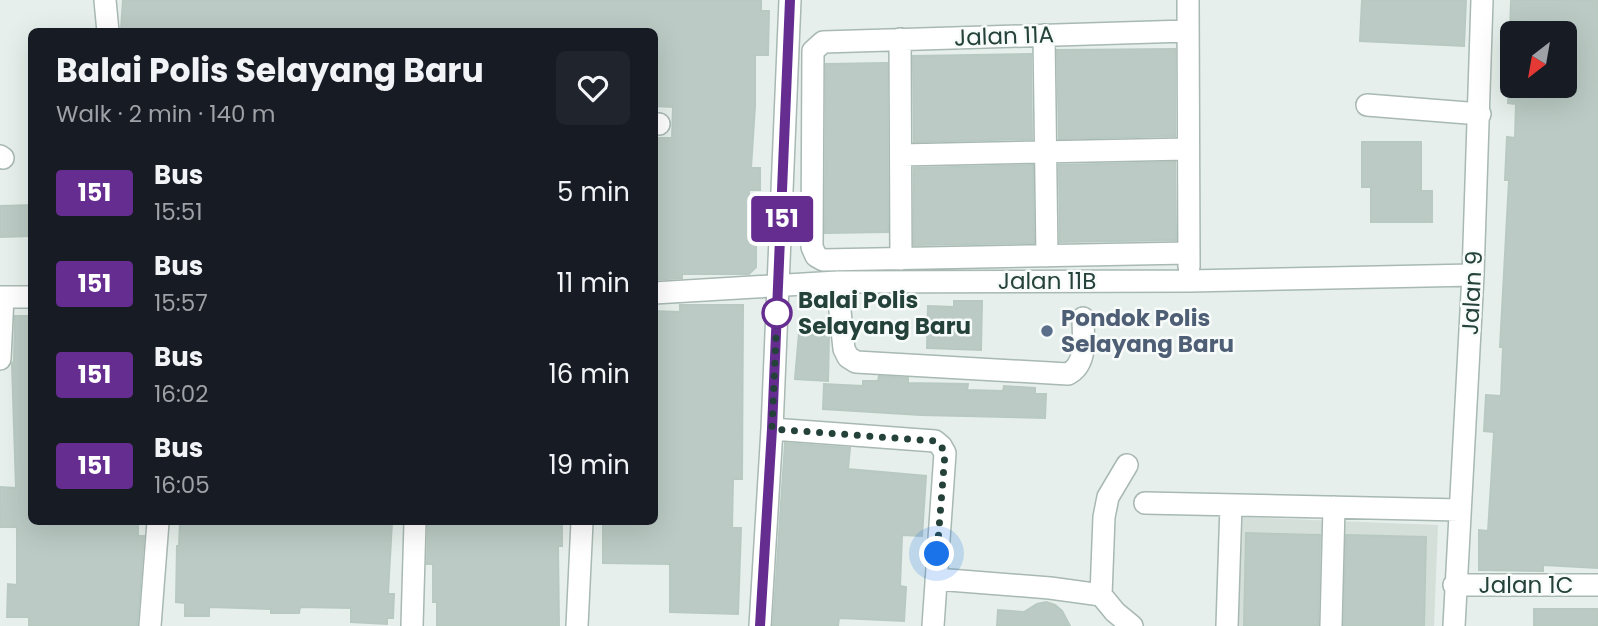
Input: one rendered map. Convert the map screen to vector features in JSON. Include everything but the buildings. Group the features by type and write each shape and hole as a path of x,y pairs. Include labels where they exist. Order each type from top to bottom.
{"street":[{"path":"105,0 108,28"},
{"path":"760,626 779,285 790,0"},
{"path":"1188,0 1186,149 1189,281"},
{"name":"Jalan 9","path":"1454,626 1480,114 1482,0"},
{"name":"Jalan 11A","path":"811,83 813,51 822,42 1186,31"},
{"path":"1044,35 1047,256"},
{"path":"900,40 901,259"},
{"path":"788,83 811,83 813,247 816,256 823,260 1188,253"},
{"path":"1367,106 1480,114"},
{"path":"901,155 1186,149"},
{"name":"Jalan 11B","path":"658,293 837,282 1189,281 1472,275"},
{"path":"837,282 844,349 848,357 856,362 1068,373 1077,370 1082,359 1083,318"},
{"path":"0,359 2,297 28,296"},
{"path":"772,429 935,441 941,446 945,453 933,626"},
{"path":"1127,465 1108,497 1104,517 1101,595 1115,612 1132,626"},
{"path":"1145,503 1461,510"},
{"path":"1227,626 1231,505"},
{"path":"1331,626 1334,507"},
{"path":"150,626 158,525"},
{"path":"412,626 415,525"},
{"path":"577,626 582,525"},
{"path":"936,579 1101,595"},
{"name":"Jalan 1C","path":"1454,585 1598,585"}],"shaded area":[{"path":"1241,517 1438,525 1434,626 1237,626"}],"bus line":[{"name":"151","path":"760,626 772,429 790,0"}],"place":[{"name":"Balai Polis Selayang Baru","path":"777,313"},
{"name":"Pondok Polis Selayang Baru","path":"1047,331"}],"route":[{"path":"777,313 772,429 935,441 945,453 937,554"}]}
